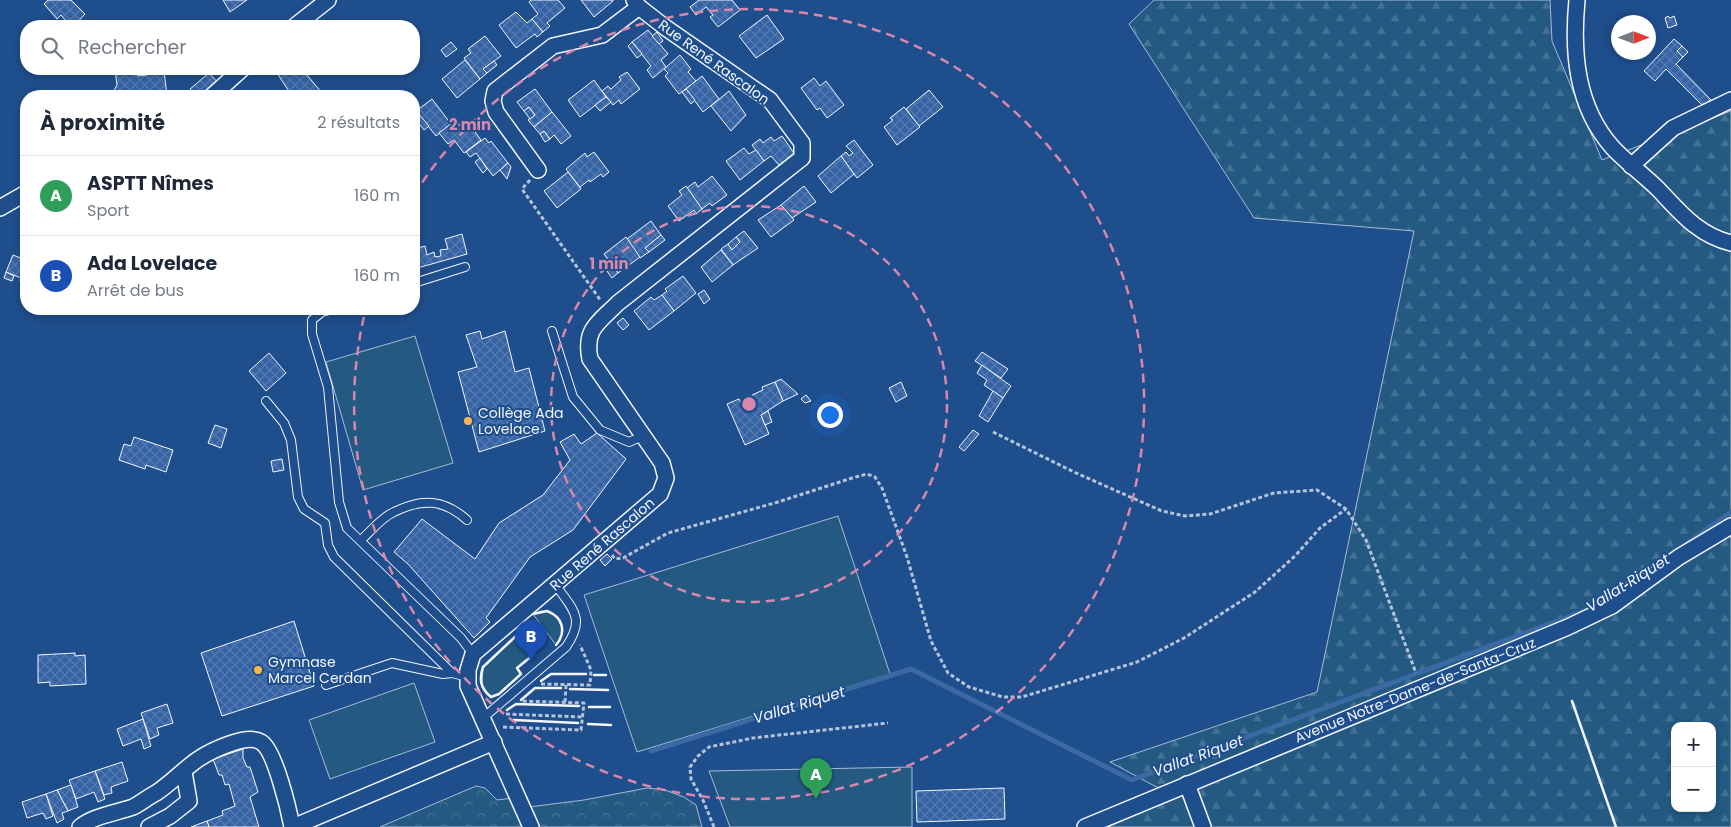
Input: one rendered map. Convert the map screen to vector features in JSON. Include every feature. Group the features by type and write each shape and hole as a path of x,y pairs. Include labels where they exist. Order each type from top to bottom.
{"street":[{"path":"303,20 328,0"},
{"path":"1577,0 1574,29 1575,61 1583,97 1595,123 1612,147 1658,189 1694,227 1731,243"},
{"path":"538,170 496,112 493,101 495,91 553,46 602,35 637,3"},
{"name":"Rue René Rascalon","path":"473,654 660,494 666,478 662,463 590,359 587,344 590,330 609,312 802,158 802,143 770,100 637,3"},
{"path":"219,90 235,75"},
{"path":"1631,166 1673,128 1731,100"},
{"path":"0,208 20,196"},
{"name":"Avenue Notre-Dame-de-Santa-Cruz","path":"1084,827 1568,627 1612,606 1679,557 1731,526"},
{"path":"473,654 468,686 489,726 531,827"},
{"path":"80,827 135,806 213,750 244,740 261,742 267,747 276,767 293,827 489,726"},
{"path":"149,827 170,816 189,801 184,772"},
{"path":"1186,784 1203,827"}],"lane":[{"path":"420,281 465,267"},
{"path":"318,315 312,320 312,334 328,387 339,502 347,528 461,638 473,654"},
{"path":"552,331 574,397 600,430 629,442 644,436"},
{"path":"266,400 284,422 290,440 298,497 304,509 325,523 328,545 334,557 452,673"},
{"path":"360,540 393,512 421,504 440,503 456,510 467,520"},
{"path":"489,726 502,701 566,647 575,634 578,622 573,609 555,584"},
{"path":"326,685 392,663 443,674 452,673 468,677"}],"path":[{"path":"538,170 522,189 609,312"},
{"path":"993,432 1085,477 1162,511 1185,516 1210,514 1274,493 1317,490 1346,508 1366,540 1413,664"},
{"path":"603,543 615,559 623,558 668,533 778,502 866,474 875,477 882,488 908,557 931,641 948,673 969,687 1003,697 1022,697 1137,662 1184,638 1255,592 1295,556 1320,528 1346,508"},
{"path":"523,684 590,685 591,670 575,634"},
{"path":"565,702 566,685"},
{"path":"489,726 581,730 584,703 502,701"},
{"path":"489,726 583,717"},
{"path":"714,827 703,800 691,779 690,767 698,756 709,747 754,738 888,723"}],"green space":[{"path":"1154,0 1550,0 1552,41 1602,160 1731,111 1731,827 1108,827 1175,797 1110,762 1317,692 1414,231 1254,218 1129,24"},
{"path":"415,336 453,463 363,490 326,362"},
{"path":"838,516 890,674 637,752 584,595"},
{"path":"541,611 553,614 560,622 562,633 556,645 533,614"},
{"path":"517,635 533,655 517,668 521,674 499,694 491,697 482,687 483,667"},
{"path":"414,683 435,742 330,779 309,720"},
{"path":"912,767 912,827 730,827 709,771"},
{"path":"476,786 485,788 497,800 513,798 529,807 584,800 647,788 665,790 684,797 696,805 702,827 380,827"}],"building":[{"path":"48,0 71,0 85,14 80,20 65,20 61,15 57,19 44,4"},
{"path":"223,0 247,0 230,12"},
{"path":"531,0 558,0 565,8 547,23 550,26 543,32 532,19 538,14 529,2"},
{"path":"581,0 613,0 613,1 594,17"},
{"path":"699,0 732,0 740,10 718,27 710,17 713,15 706,7 696,15 690,7"},
{"path":"516,12 527,23 532,19 543,32 537,37 535,34 516,48 499,25"},
{"path":"767,15 784,39 756,58 739,36"},
{"path":"1668,16 1670,18 1674,16 1677,25 1668,28 1665,18"},
{"path":"648,30 668,54 661,60 666,67 653,78 647,70 651,66 632,42"},
{"path":"657,32 663,41 659,44 652,36"},
{"path":"485,36 501,56 483,69 487,73 480,79 464,58 471,53 468,49"},
{"path":"1674,39 1682,46 1677,51 1683,57 1676,64 1711,100 1702,105 1666,69 1655,81 1644,71"},
{"path":"451,42 457,49 446,57 441,50"},
{"path":"632,42 642,54 637,58 628,46"},
{"path":"1682,46 1688,52 1683,57 1677,51"},
{"path":"680,55 691,69 688,72 696,81 679,94 665,76 668,73 664,69"},
{"path":"465,60 480,79 457,98 442,79"},
{"path":"494,61 497,65 487,73 483,69"},
{"path":"627,72 640,89 621,104 619,100 613,105 602,91 608,86 611,89 621,80 619,77"},
{"path":"116,75 165,75 166,90 114,90 117,85"},
{"path":"207,75 211,75 219,84 212,90 190,89"},
{"path":"278,75 307,75 320,90 288,90"},
{"path":"702,76 719,99 703,112 686,89"},
{"path":"814,78 820,86 826,81 844,105 827,118 820,108 817,110 801,88"},
{"path":"594,80 606,97 580,117 568,100"},
{"path":"535,89 552,112 534,127 528,120 535,115 529,107 524,111 517,102"},
{"path":"686,89 695,100 691,104 682,92"},
{"path":"929,90 943,107 919,126 906,109"},
{"path":"729,91 746,115 731,131 711,106"},
{"path":"606,97 611,102 600,111 595,105"},
{"path":"432,99 451,124 436,136 420,116 420,108"},
{"path":"529,107 535,115 530,119 524,111"},
{"path":"904,107 920,127 897,145 884,127 893,120 890,118"},
{"path":"552,112 571,136 561,144 554,135 550,139 544,131 540,134 534,127"},
{"path":"420,116 429,126 424,130 420,125"},
{"path":"456,120 460,126 467,121 481,140 464,153 454,140 448,144 439,133"},
{"path":"544,131 550,139 545,142 540,134"},
{"path":"782,136 794,153 779,165 771,156 764,161 752,145 760,139 763,143 771,137 774,141"},
{"path":"485,138 489,143 491,141 508,163 493,176 476,153 470,157 466,152"},
{"path":"854,140 873,165 857,178 841,156 846,152 849,156 853,153 846,146"},
{"path":"744,148 749,154 756,150 764,161 740,180 726,161"},
{"path":"594,152 609,172 603,177 601,174 590,182 589,180 580,187 566,169 585,153 587,157"},
{"path":"841,156 854,174 831,193 818,176"},
{"path":"480,158 487,169 483,173 475,162"},
{"path":"508,163 511,167 507,179 500,170"},
{"path":"568,172 581,189 557,208 544,191"},
{"path":"712,176 727,195 712,206 710,203 702,209 687,188 695,182 698,187"},
{"path":"686,186 702,209 696,214 694,210 679,221 668,206 682,195 679,191"},
{"path":"804,186 816,202 792,218 781,205"},
{"path":"781,205 794,220 771,237 758,220"},
{"path":"651,221 661,235 645,248 649,252 640,258 627,239"},
{"path":"744,231 758,248 733,265 721,249 728,244 732,250 740,242 736,237"},
{"path":"462,234 467,254 420,267 420,247 425,246 427,255 434,252 435,257 441,256 440,250 448,249 445,239"},
{"path":"661,235 665,240 649,252 645,248"},
{"path":"626,237 640,257 618,273 604,254"},
{"path":"736,237 740,242 732,250 728,244"},
{"path":"721,250 733,265 712,282 701,267"},
{"path":"13,255 20,258 20,278 6,272"},
{"path":"611,263 618,273 612,278 604,267"},
{"path":"6,272 14,276 12,281 4,278"},
{"path":"683,276 696,293 674,311 662,295 667,291 665,289"},
{"path":"704,290 710,299 704,304 698,294"},
{"path":"662,295 674,311 649,330 634,311 651,297 654,300"},
{"path":"623,318 629,325 623,330 617,323"},
{"path":"480,331 482,339 505,331 515,372 529,368 545,431 479,452 458,372 477,367 466,335"},
{"path":"982,352 1008,369 1001,378 975,361"},
{"path":"269,353 286,373 266,391 249,371"},
{"path":"982,365 1011,386 1003,398 984,385 987,380 977,373"},
{"path":"781,379 798,394 783,401 775,382"},
{"path":"775,382 783,401 761,415 769,434 745,445 727,404 739,399 742,405 753,400 752,395 763,390 762,387"},
{"path":"901,382 907,396 896,402 889,388"},
{"path":"993,391 1003,398 988,422 979,416"},
{"path":"806,395 811,401 805,403 801,399"},
{"path":"768,411 772,422 765,425 761,415"},
{"path":"215,425 227,429 221,448 208,443"},
{"path":"973,430 979,434 964,451 959,447"},
{"path":"597,433 626,459 573,530 530,557 486,618 490,622 474,638 408,564 394,552 422,519 475,559 499,523 543,495 570,460 560,442 574,434 581,444"},
{"path":"134,437 173,450 166,472 146,465 145,469 119,460 124,444 131,446"},
{"path":"282,459 284,470 273,472 271,461"},
{"path":"607,554 612,559 605,566 600,560"},
{"name":"Gymnase Marcel Cerdan","path":"294,621 314,686 222,716 201,653"},
{"path":"75,653 75,656 85,655 86,684 50,686 50,682 38,683 38,655"},
{"path":"167,704 173,723 157,728 159,735 150,739 141,713"},
{"path":"143,719 151,746 144,749 141,739 123,746 117,729"},
{"path":"243,749 243,758 247,767 250,767 258,792 250,797 259,827 209,827 207,821 223,815 222,811 235,806 229,784 225,785 213,759"},
{"path":"122,762 128,781 111,787 112,793 104,795 95,771"},
{"path":"95,771 105,799 98,802 94,792 76,799 69,780"},
{"path":"71,785 78,807 68,811 57,790"},
{"path":"1004,788 1005,819 917,822 916,791"},
{"path":"57,790 68,811 62,813 64,819 57,823 46,794"},
{"path":"46,794 53,816 46,819 43,813 27,818 22,802"},
{"path":"207,821 209,827 191,827"}],"waterway":[{"name":"Vallat Riquet","path":"1685,545 1731,512"},
{"name":"Vallat Riquet","path":"651,751 911,669 1132,780 1587,610 1639,577"}],"wall":[{"path":"533,614 547,611 560,621 562,630 556,645"},
{"path":"517,635 483,667 481,675 483,687 491,697 499,694 521,674 517,668 533,655"},
{"path":"541,681 551,674 586,674"},
{"path":"594,675 606,675"},
{"path":"521,700 535,688 561,688"},
{"path":"570,689 608,690"},
{"path":"1572,701 1616,827"},
{"path":"507,710 516,704 579,706"},
{"path":"589,707 610,707"},
{"path":"514,720 578,723"},
{"path":"588,724 611,725"}],"place":[{"name":"Collège Ada Lovelace","path":"468,421"},
{"name":"Ada Lovelace","path":"531,661"},
{"name":"Gymnase Marcel Cerdan","path":"258,670"},
{"name":"ASPTT Nîmes","path":"816,799"}]}
